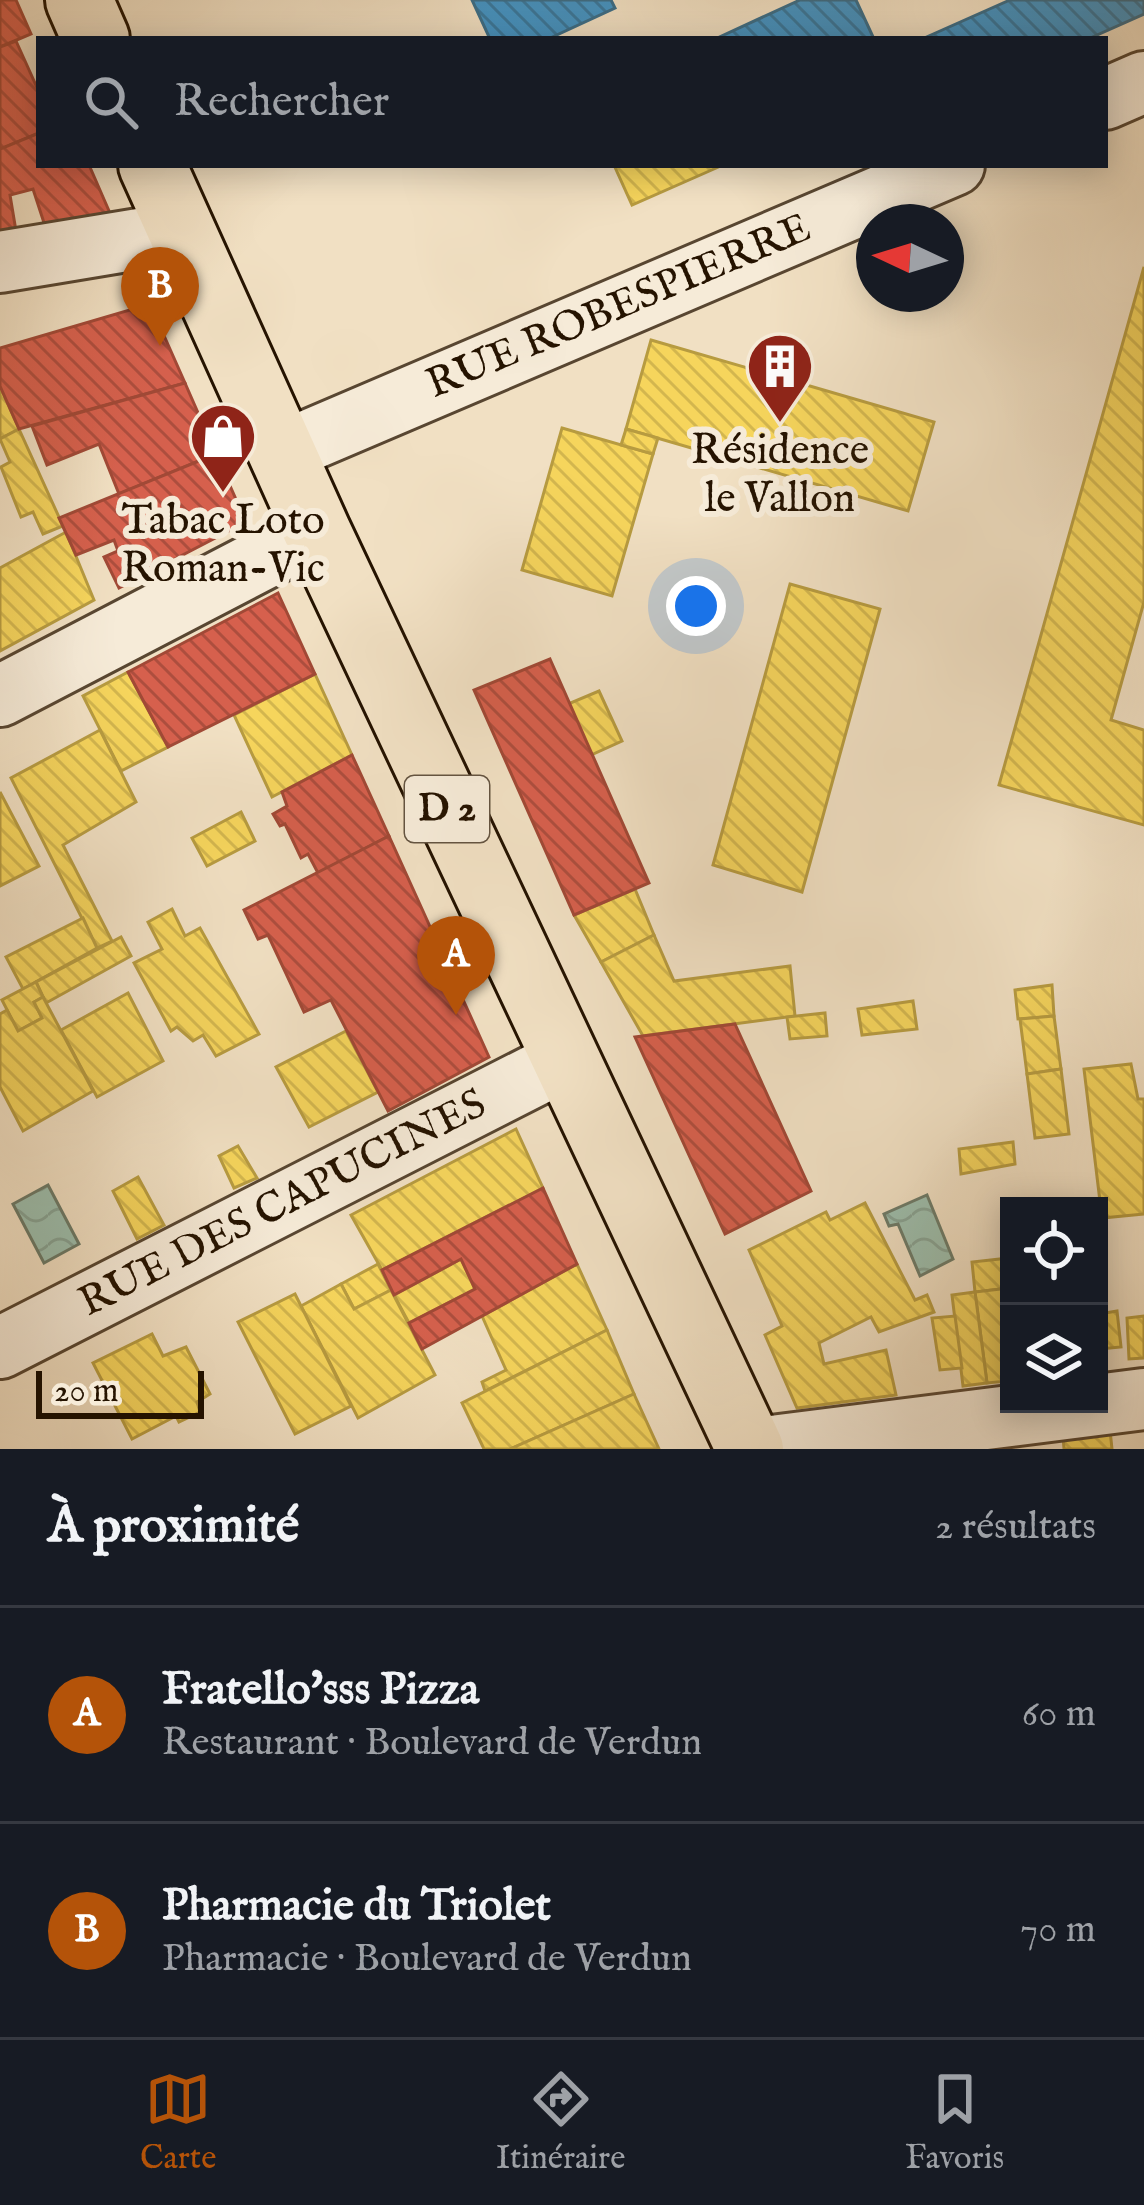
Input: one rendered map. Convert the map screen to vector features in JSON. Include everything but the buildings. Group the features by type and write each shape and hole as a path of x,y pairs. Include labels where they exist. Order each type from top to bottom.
{"main road":[{"path":"79,0 95,36"},
{"name":"D 2","path":"153,168 317,531 750,1449"}],"street":[{"path":"1108,98 1144,82"},
{"name":"RUE ROBESPIERRE","path":"284,451 947,168"},
{"path":"0,262 182,232"},
{"path":"0,696 317,531"},
{"name":"RUE DES CAPUCINES","path":"0,1348 565,1060"},
{"path":"750,1449 1144,1399"}],"water":[{"path":"48,1185 79,1244 44,1263 13,1204"},
{"path":"927,1195 953,1259 920,1276 898,1224 889,1226 884,1214"}],"place":[{"name":"Pharmacie du Triolet","path":"160,346"},
{"name":"Résidence le Vallon","path":"780,425"},
{"name":"Tabac Loto Roman-Vic","path":"223,495"},
{"name":"Fratello'sss Pizza","path":"456,1015"}]}
